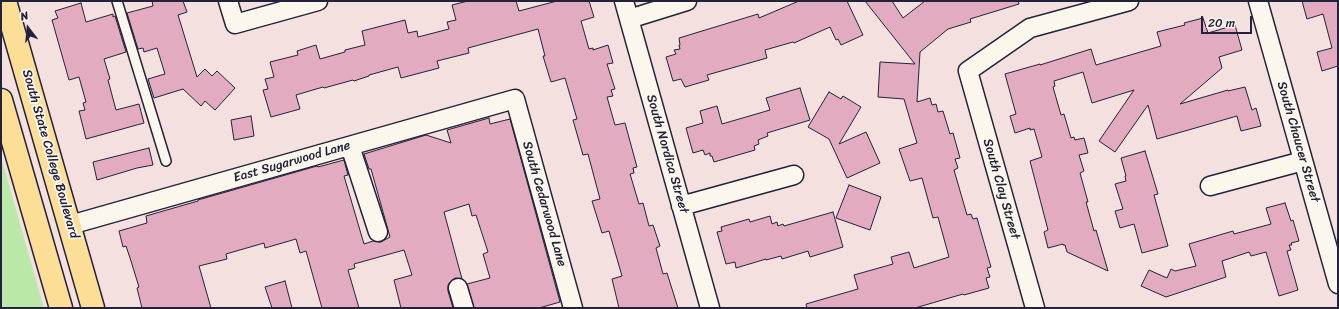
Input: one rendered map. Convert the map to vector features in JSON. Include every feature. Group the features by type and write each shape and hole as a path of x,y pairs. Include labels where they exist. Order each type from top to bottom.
{"main road":[{"name":"South State College Boulevard","path":"5,1 93,308"},
{"path":"1,100 61,308"}],"street":[{"path":"228,1 235,24 318,1"},
{"name":"South Nordica Street","path":"624,1 710,308"},
{"path":"629,19 687,1"},
{"name":"South Clay Street","path":"1035,308 968,71 1030,28 1129,1"},
{"name":"South Chaucer Street","path":"1258,1 1338,284"},
{"name":"East Sugarwood Lane","path":"70,225 515,100"},
{"name":"South Cedarwood Lane","path":"515,100 573,308"},
{"path":"350,146 378,232"},
{"path":"1210,186 1304,161"},
{"path":"681,206 794,175"},
{"path":"458,288 464,308"}],"lane":[{"path":"117,1 166,161"}],"green space":[{"path":"1,157 44,308 1,308"}],"building":[{"path":"152,1 183,1 187,12 178,15 197,77 205,69 212,76 217,71 235,88 215,110 205,101 201,106 183,89 154,98 148,79 165,74 157,48 144,52 143,48 138,49 127,13 153,6"},
{"path":"468,1 516,1 519,11 557,1 589,1 594,17 581,21 589,49 593,48 593,50 608,45 613,63 607,64 615,89 611,90 613,96 607,97 615,125 625,123 637,167 633,168 634,173 630,174 639,204 643,203 649,226 653,225 660,246 656,248 663,274 667,273 678,308 619,308 612,279 622,276 609,231 602,233 592,201 600,199 588,154 583,155 573,120 577,119 565,78 551,82 543,56 545,56 538,29 468,48 469,53 437,61 439,68 401,78 398,67 354,81 323,87 296,95 300,109 271,117 263,90 268,89 265,79 274,77 270,62 298,55 297,51 316,45 320,59 345,52 345,50 365,45 362,31 405,20 408,33 417,31 418,37 449,29 447,22 456,20 452,5"},
{"path":"799,1 847,1 863,35 841,45 838,39 836,40 830,27 794,43 793,42 765,50 767,58 707,75 709,80 685,87 681,79 673,81 666,57 676,54 674,50 680,49 679,38 758,14 759,18"},
{"path":"865,1 892,1 903,18 925,1 1018,1 1019,4 970,19 971,22 948,29 920,52 917,102 930,98 932,105 936,104 938,112 943,111 950,134 953,133 960,158 955,159 958,168 954,170 967,215 971,214 973,219 977,218 991,267 987,268 990,277 986,278 989,288 915,308 807,308 806,304 858,289 854,275 893,264 891,257 909,252 914,268 949,257 938,217 933,218 922,178 910,181 899,149 917,143 904,99 878,97 880,62 915,64"},
{"path":"1302,1 1338,1 1338,66 1322,71 1317,52 1332,48 1323,14 1307,19"},
{"path":"81,3 86,22 113,14 113,17 115,16 126,52 104,59 110,79 108,80 116,110 139,104 144,123 86,139 79,111 85,110 83,103 86,102 79,77 69,80 52,20 58,18 55,11"},
{"path":"1203,18 1208,33 1235,25 1242,50 1219,57 1222,68 1180,104 1228,90 1245,87 1252,110 1256,108 1261,126 1241,131 1237,116 1157,139 1148,105 1115,152 1099,141 1134,90 1092,103 1083,72 1054,81 1055,86 1053,87 1061,115 1064,114 1071,138 1074,137 1075,140 1084,138 1088,153 1079,155 1084,171 1080,173 1094,231 1096,230 1108,271 1067,252 1065,245 1063,244 1048,248 1044,232 1048,230 1030,161 1042,157 1034,129 1030,130 1030,128 1015,133 1010,116 1016,114 1005,74 1091,49 1096,65 1161,46 1157,32 1185,25 1184,23"},
{"path":"800,88 810,120 767,133 768,136 758,140 759,144 754,146 755,150 714,162 712,156 710,156 710,153 705,155 703,150 693,153 686,128 703,123 700,111 717,106 722,124 770,110 766,98"},
{"path":"829,92 841,99 843,96 861,107 839,144 866,132 880,163 847,178 829,139 808,127"},
{"path":"251,116 254,136 234,140 231,120"},
{"path":"489,118 490,124 510,119 560,302 539,308 474,308 467,284 490,278 483,254 488,252 476,215 472,216 469,204 444,212 462,279 455,278 448,285 448,291 453,308 401,308 394,280 412,275 404,250 354,264 355,268 348,270 359,308 322,308 306,251 300,253 296,239 265,248 264,243 226,254 227,259 199,266 211,308 142,308 137,288 139,287 126,246 123,247 119,231 147,223 146,216 317,166 344,160 348,175 344,176 364,244 373,241 381,242 390,237 371,169 369,169 364,154 426,135 451,143 447,130"},
{"path":"149,148 153,165 137,168 97,180 93,162"},
{"path":"1145,151 1158,194 1154,195 1168,246 1142,253 1134,224 1120,228 1115,211 1123,209 1115,184 1126,181 1121,158"},
{"path":"849,185 881,197 870,230 836,218"},
{"path":"1285,203 1291,221 1293,220 1299,241 1291,243 1292,245 1289,245 1291,250 1287,251 1298,290 1279,296 1266,252 1251,256 1249,252 1222,261 1226,277 1166,297 1141,286 1149,270 1167,278 1171,269 1175,271 1196,266 1189,244 1233,231 1234,234 1271,224 1266,208"},
{"path":"833,212 843,247 810,257 808,251 782,259 781,256 766,259 736,268 735,262 726,264 717,232 722,231 721,227 749,219 750,222 770,216 772,224 777,222 778,226 783,224 784,226"},
{"path":"285,281 292,308 272,308 265,287"}]}
